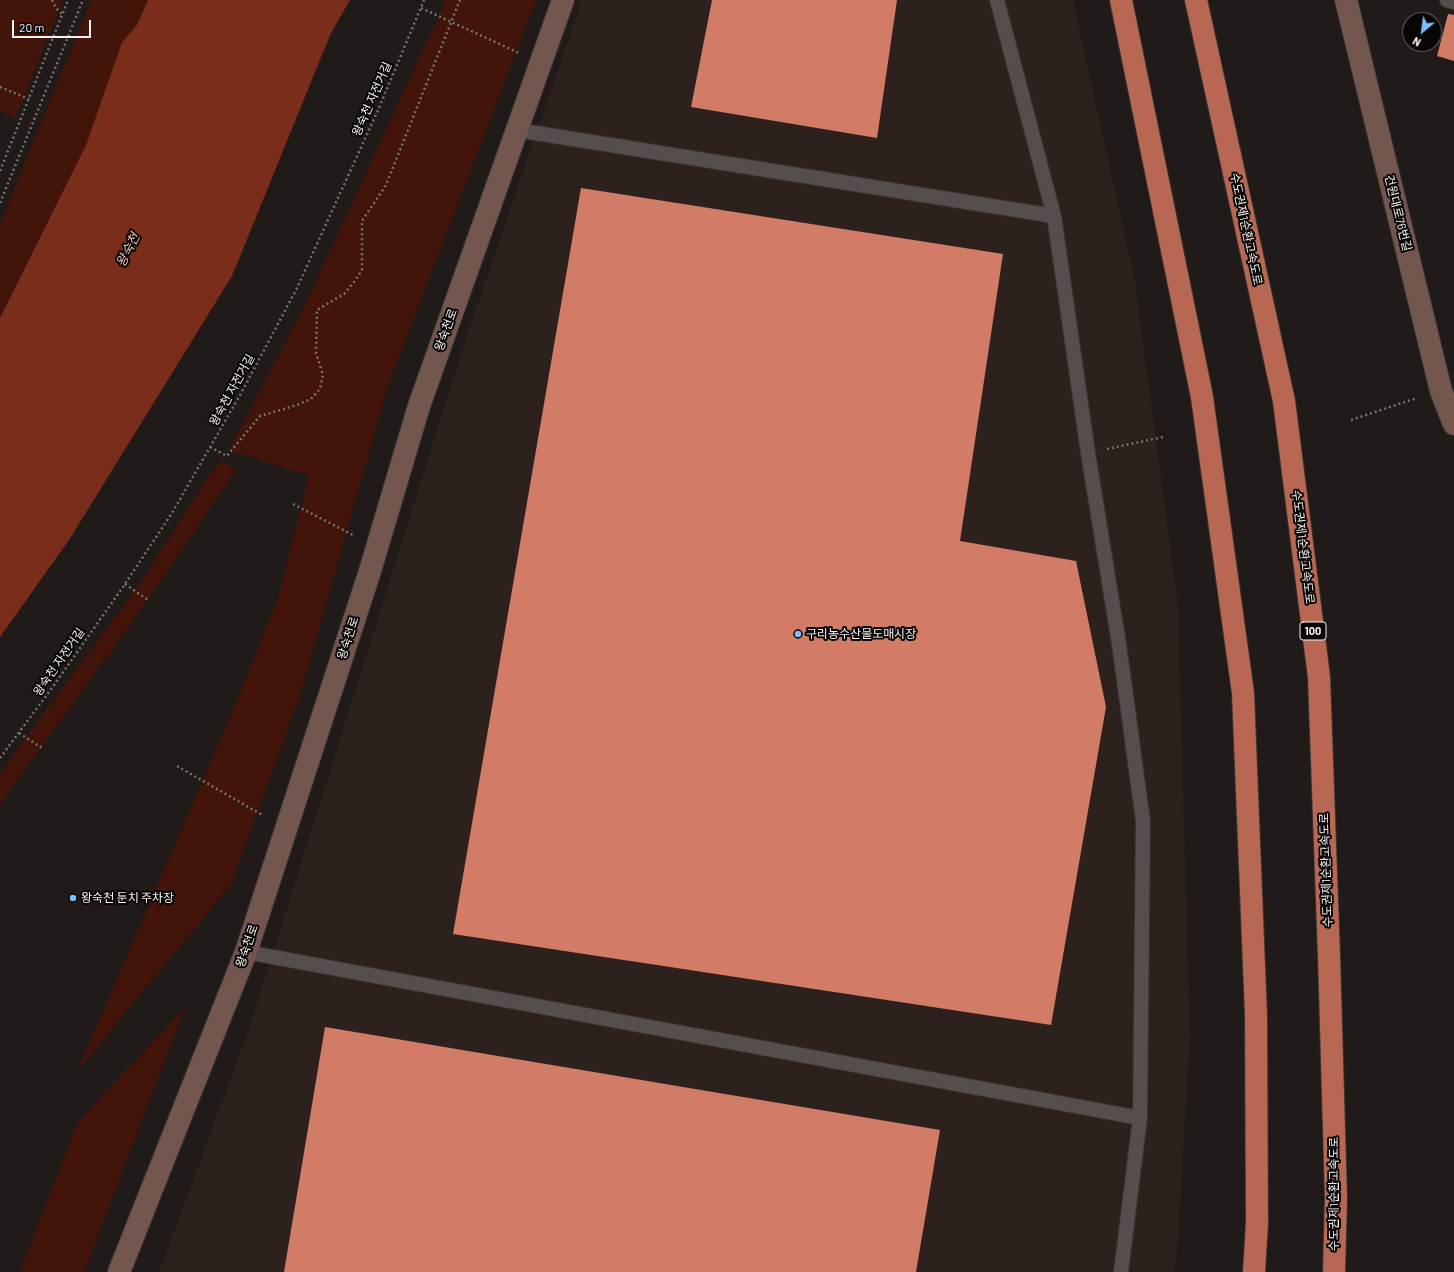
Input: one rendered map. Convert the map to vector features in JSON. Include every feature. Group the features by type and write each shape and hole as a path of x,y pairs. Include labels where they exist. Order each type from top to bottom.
{"highway":[{"path":"1121,0 1202,397 1243,693 1256,1015 1257,1223 1254,1272"},
{"name":"수도권제1순환고속도로","path":"1196,0 1284,401 1319,677 1336,1198 1334,1272"}],"street":[{"name":"왕숙천로","path":"119,1272 246,952 370,571 419,406 563,0"},
{"name":"건원대로76번길","path":"1346,0 1441,391 1454,424"}],"lane":[{"path":"997,0 1054,216 1088,452 1119,644 1143,821 1140,1118 1121,1272"},
{"path":"1448,0 1454,2"},
{"path":"517,130 1054,216"},
{"path":"246,952 1140,1118"}],"path":[{"path":"52,0 62,15"},
{"path":"0,171 68,0"},
{"path":"0,203 83,0"},
{"name":"왕숙천 자전거길","path":"0,758 125,584 172,513 240,397 296,290 378,108 422,8 424,0"},
{"path":"210,447 227,456 260,416 297,405 311,399 320,389 323,375 316,353 317,310 344,294 362,270 362,221 386,184 460,0"},
{"path":"422,8 541,64"},
{"path":"0,87 29,99"},
{"path":"1351,420 1441,391"},
{"path":"1088,452 1163,437"},
{"path":"293,504 356,537"},
{"path":"125,584 148,600"},
{"path":"19,733 42,748"},
{"path":"178,766 263,815"}],"shaded area":[{"path":"0,0 63,0 15,118 0,111"},
{"path":"92,0 148,0 137,25 122,42 86,145 0,318 0,225"},
{"path":"446,0 536,0 388,385 299,698 231,884 77,1072 236,703 277,601 309,476 229,450 305,305"},
{"name":"구리농수산물도매시장","path":"582,0 1073,0 1135,281 1178,606 1190,1039 1178,1239 1174,1272 159,1272 249,1029 465,341"},
{"path":"222,461 237,469 148,600 0,804 0,773 138,586 215,467"},
{"path":"185,1007 84,1272 20,1272 77,1123"}],"water":[{"name":"왕숙천","path":"148,0 350,0 331,33 232,276 69,540 0,637 0,318 86,145 122,42 137,25"}],"building":[{"path":"712,0 897,0 877,138 691,107"},
{"path":"1448,14 1454,15 1454,61 1437,56 1438,52 1442,52 1442,37"},
{"name":"구리농수산물도매시장","path":"581,188 1003,254 960,541 1076,561 1106,707 1051,1025 453,934"},
{"path":"325,1027 940,1130 916,1272 284,1272"}],"place":[{"name":"구리농수산물도매시장","path":"798,634"},
{"name":"왕숙천 둔치 주차장","path":"73,898"}]}
